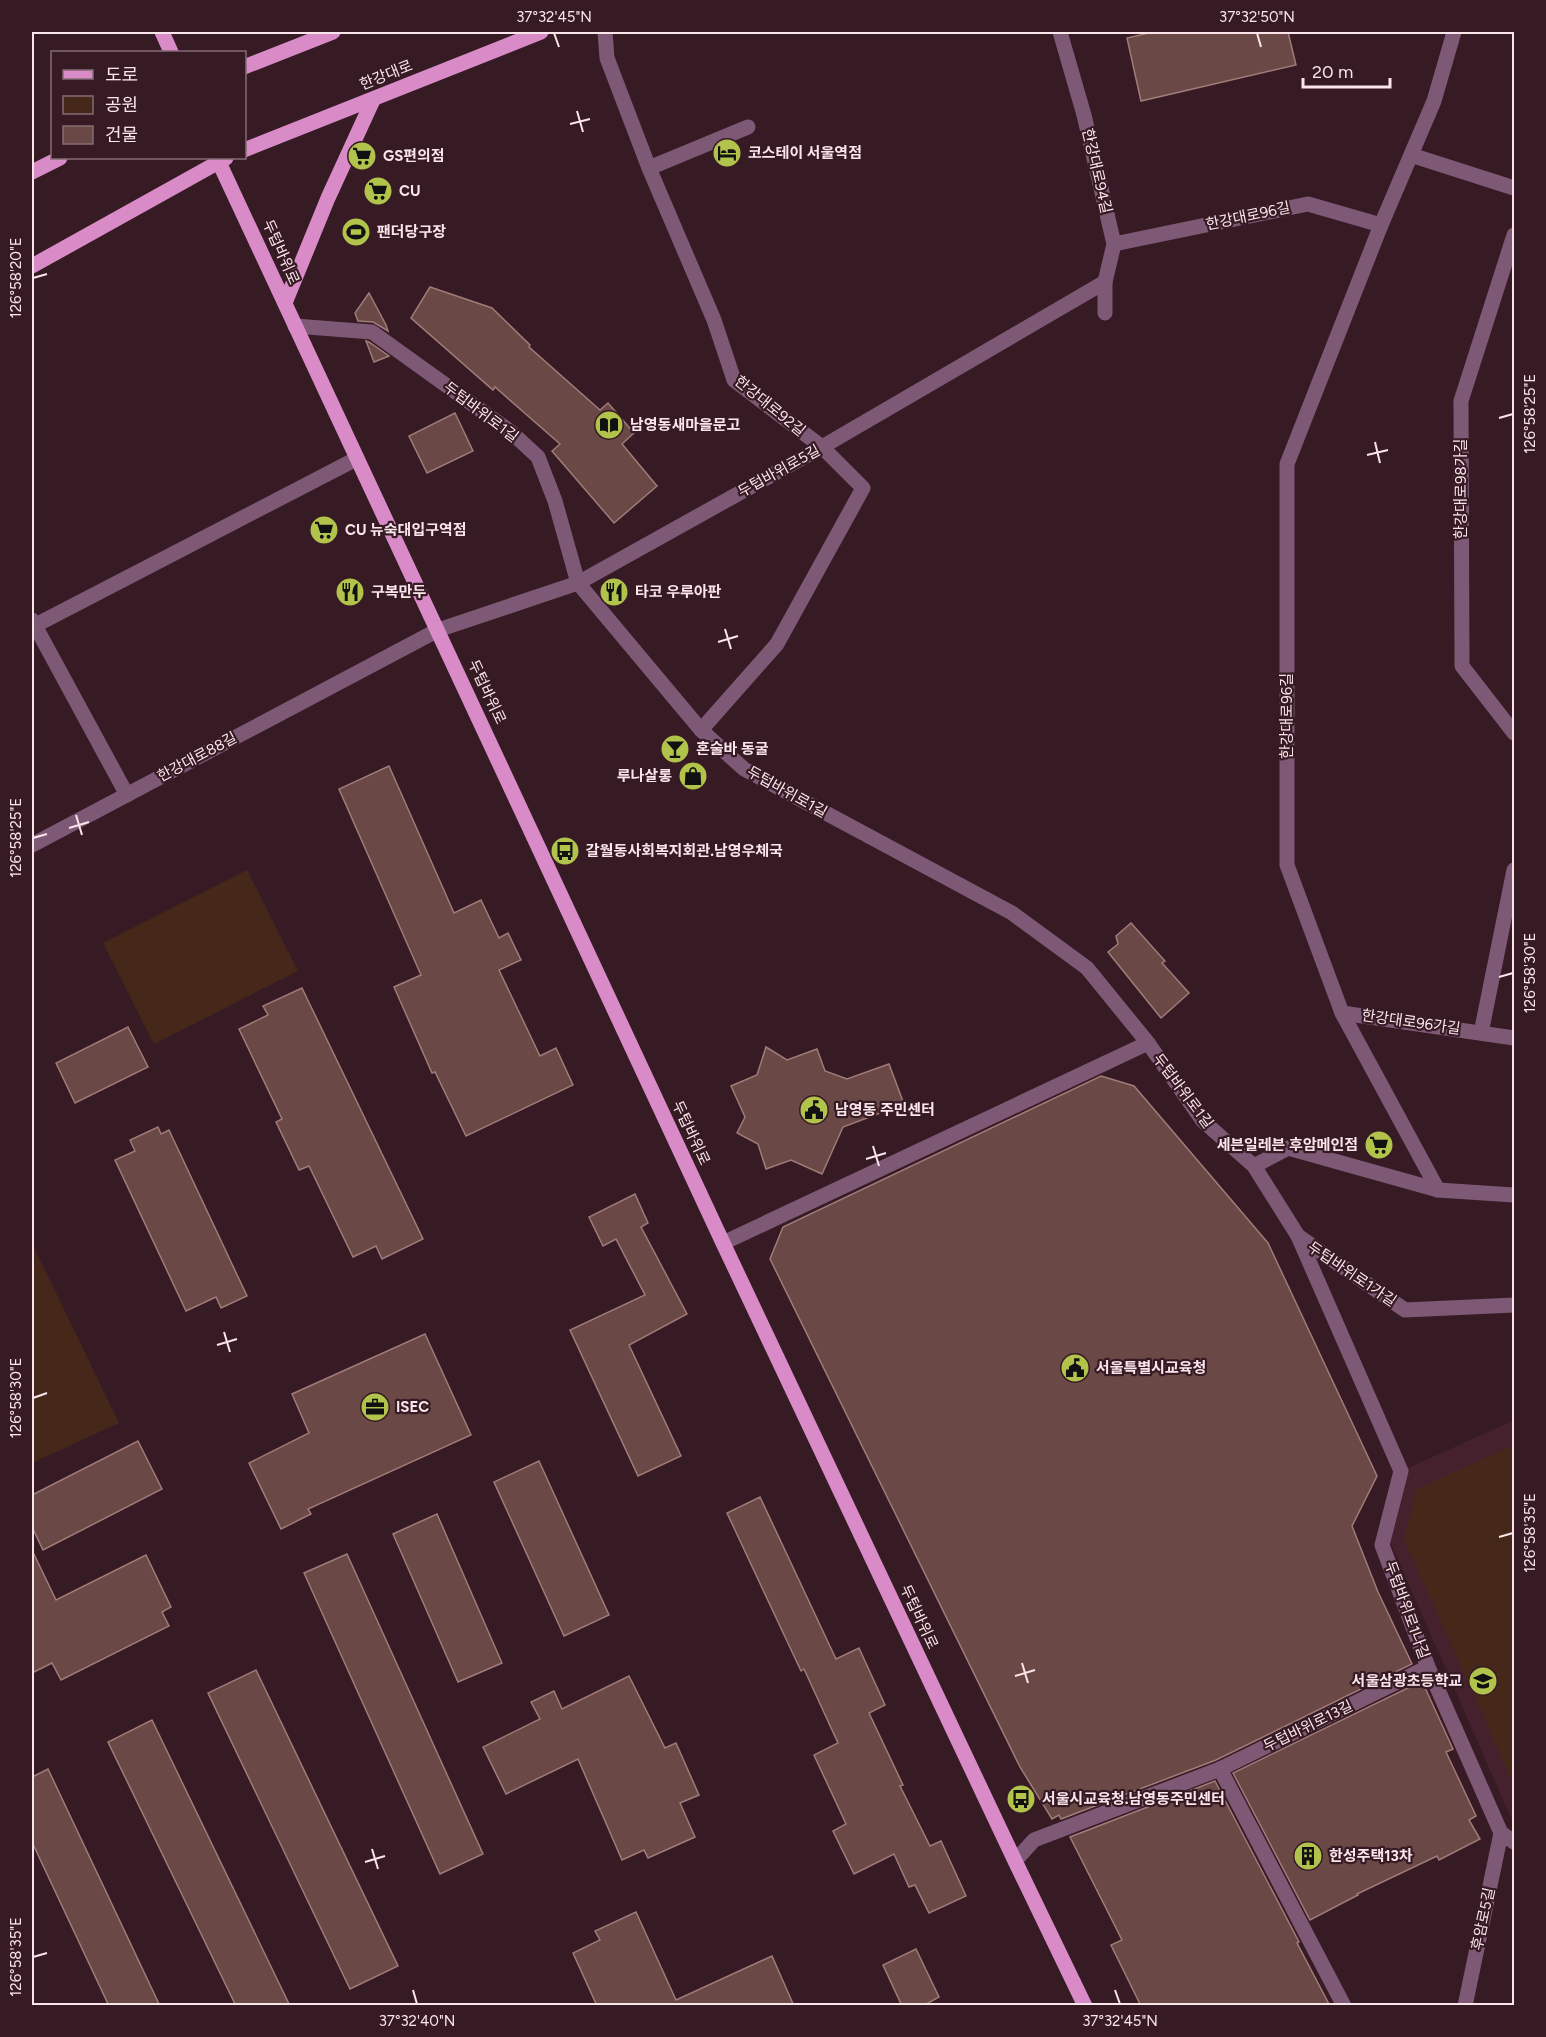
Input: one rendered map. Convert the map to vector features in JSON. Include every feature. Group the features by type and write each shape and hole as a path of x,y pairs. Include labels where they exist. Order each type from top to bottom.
{"main road":[{"path":"162,32 171,51"},
{"path":"246,66 333,32"},
{"name":"한강대로","path":"246,149 540,32"},
{"path":"285,303 328,198 373,100"},
{"path":"32,172 58,159"},
{"path":"32,266 137,209 220,159"},
{"name":"두텁바위로","path":"220,159 356,459 723,1243 1085,2006"}],"street":[{"name":"한강대로92길","path":"605,32 608,58 649,168 714,320 734,380 822,447 863,488 777,644 701,730"},
{"name":"한강대로94길","path":"1060,32 1084,115 1114,244 1105,282 1105,313"},
{"name":"한강대로96길","path":"1438,1190 1342,1013 1287,865 1287,464 1381,225 1434,101 1454,32"},
{"path":"649,168 748,127"},
{"path":"1411,154 1515,188"},
{"name":"한강대로96길","path":"1114,244 1308,204 1381,225"},
{"name":"한강대로98가길","path":"1515,235 1461,400 1462,666 1515,734"},
{"name":"두텁바위로5길","path":"438,630 578,583 822,447 1105,282"},
{"name":"두텁바위로1길","path":"295,326 372,332 511,432 538,457 555,501 578,583 701,730 744,769 1012,914 1087,968 1148,1043 1203,1121 1254,1166 1298,1236"},
{"path":"127,795 32,624 356,459"},
{"name":"한강대로88길","path":"32,845 438,630"},
{"name":"한강대로96가길","path":"1481,1033 1515,870"},
{"name":"한강대로96가길","path":"1342,1013 1515,1038"},
{"path":"723,1243 1148,1043"},
{"path":"1254,1166 1288,1148 1438,1190 1515,1195"},
{"name":"두텁바위로1가길","path":"1298,1236 1405,1310 1515,1305"},
{"name":"두텁바위로1나길","path":"1298,1236 1401,1471 1382,1545 1428,1667 1501,1833"},
{"name":"두텁바위로13길","path":"1015,1861 1034,1840 1220,1769 1428,1667"},
{"path":"1220,1769 1344,2006"},
{"path":"1501,1833 1515,1842"},
{"name":"후암로5길","path":"1465,2006 1501,1833"}],"shaded area":[{"name":"서울삼광초등학교","path":"1514,1420 1514,1825 1388,1537 1406,1469"}],"green space":[{"path":"247,870 298,971 154,1044 103,943"},
{"path":"32,1243 119,1423 32,1463"},
{"name":"서울삼광초등학교","path":"1514,1445 1514,1785 1404,1539 1417,1489"}],"building":[{"path":"1153,32 1288,32 1296,65 1141,101 1127,38"},
{"path":"430,287 492,308 530,345 529,347 600,410 608,403 634,433 622,444 657,486 614,523 552,451 560,444 495,387 493,390 411,318"},
{"path":"369,293 388,331 373,322 358,321 355,313"},
{"path":"366,341 369,342 389,356 374,362"},
{"path":"455,413 473,451 427,473 409,436"},
{"path":"389,766 454,913 481,900 499,938 508,933 521,960 499,970 540,1056 556,1048 573,1085 466,1136 435,1072 432,1073 394,987 421,975 339,789"},
{"path":"1131,923 1165,961 1162,963 1189,993 1161,1018 1108,952 1118,944 1116,936"},
{"path":"302,988 423,1239 382,1259 376,1246 353,1257 309,1166 299,1170 276,1122 282,1119 239,1029 268,1015 263,1006"},
{"path":"128,1027 148,1067 75,1103 56,1063"},
{"name":"남영동 주민센터","path":"766,1047 787,1060 817,1049 825,1071 847,1079 889,1064 904,1104 843,1127 822,1174 791,1160 766,1169 758,1144 737,1133 745,1117 731,1086 757,1075"},
{"name":"서울특별시교육청","path":"1101,1076 1134,1086 1268,1243 1377,1476 1352,1526 1378,1592 1412,1664 1216,1760 1061,1819 1059,1815 1052,1819 1020,1767 770,1259 783,1227"},
{"path":"158,1127 161,1134 169,1130 247,1296 221,1308 216,1297 186,1311 115,1160 135,1151 130,1140"},
{"path":"635,1194 648,1223 641,1227 687,1314 629,1345 681,1456 638,1476 570,1330 645,1295 616,1239 603,1246 589,1217"},
{"path":"425,1334 471,1435 308,1509 311,1514 281,1529 249,1463 309,1433 292,1394"},
{"path":"138,1441 162,1489 43,1550 32,1527 32,1495"},
{"path":"539,1461 609,1615 564,1636 494,1482"},
{"path":"760,1497 836,1659 859,1648 885,1705 869,1713 903,1785 900,1786 930,1846 941,1841 966,1896 929,1913 915,1885 909,1887 894,1854 854,1874 833,1831 846,1824 814,1755 838,1743 804,1669 801,1671 727,1513"},
{"path":"437,1514 502,1663 458,1682 393,1534"},
{"path":"32,1550 56,1600 146,1555 171,1607 162,1612 169,1626 61,1680 52,1663 32,1673"},
{"path":"347,1554 483,1854 440,1874 304,1573"},
{"path":"256,1670 398,1966 350,1989 208,1693"},
{"path":"629,1676 665,1748 676,1743 699,1795 680,1803 695,1837 648,1858 644,1850 622,1860 578,1759 506,1794 483,1747 540,1719 531,1702 554,1691 562,1709"},
{"path":"1422,1681 1453,1749 1446,1752 1476,1816 1469,1820 1480,1839 1439,1860 1437,1856 1357,1894 1310,1920 1233,1773"},
{"path":"152,1720 290,2006 236,2006 108,1742"},
{"path":"48,1769 160,2006 109,2006 32,1842 32,1777"},
{"path":"1215,1781 1330,2006 1141,2006 1111,1945 1122,1940 1070,1837"},
{"path":"636,1912 676,2000 772,1956 794,2006 597,2006 573,1953 600,1940 595,1931"},
{"path":"916,1949 939,1997 923,2006 902,2006 883,1965"}],"place":[{"name":"코스테이 서울역점","path":"727,153"},
{"name":"GS편의점","path":"362,156"},
{"name":"CU","path":"378,191"},
{"name":"팬더당구장","path":"356,232"},
{"name":"남영동새마을문고","path":"609,425"},
{"name":"CU 뉴숙대입구역점","path":"324,530"},
{"name":"구복만두","path":"350,592"},
{"name":"타코 우루아판","path":"614,592"},
{"name":"혼술바 동굴","path":"675,749"},
{"name":"루나살롱","path":"693,776"},
{"name":"갈월동사회복지회관.남영우체국","path":"565,851"},
{"name":"남영동 주민센터","path":"814,1110"},
{"name":"세븐일레븐 후암메인점","path":"1379,1145"},
{"name":"서울특별시교육청","path":"1075,1368"},
{"name":"ISEC","path":"375,1407"},
{"name":"서울삼광초등학교","path":"1483,1681"},
{"name":"서울시교육청.남영동주민센터","path":"1021,1799"},
{"name":"한성주택13차","path":"1308,1856"}]}
